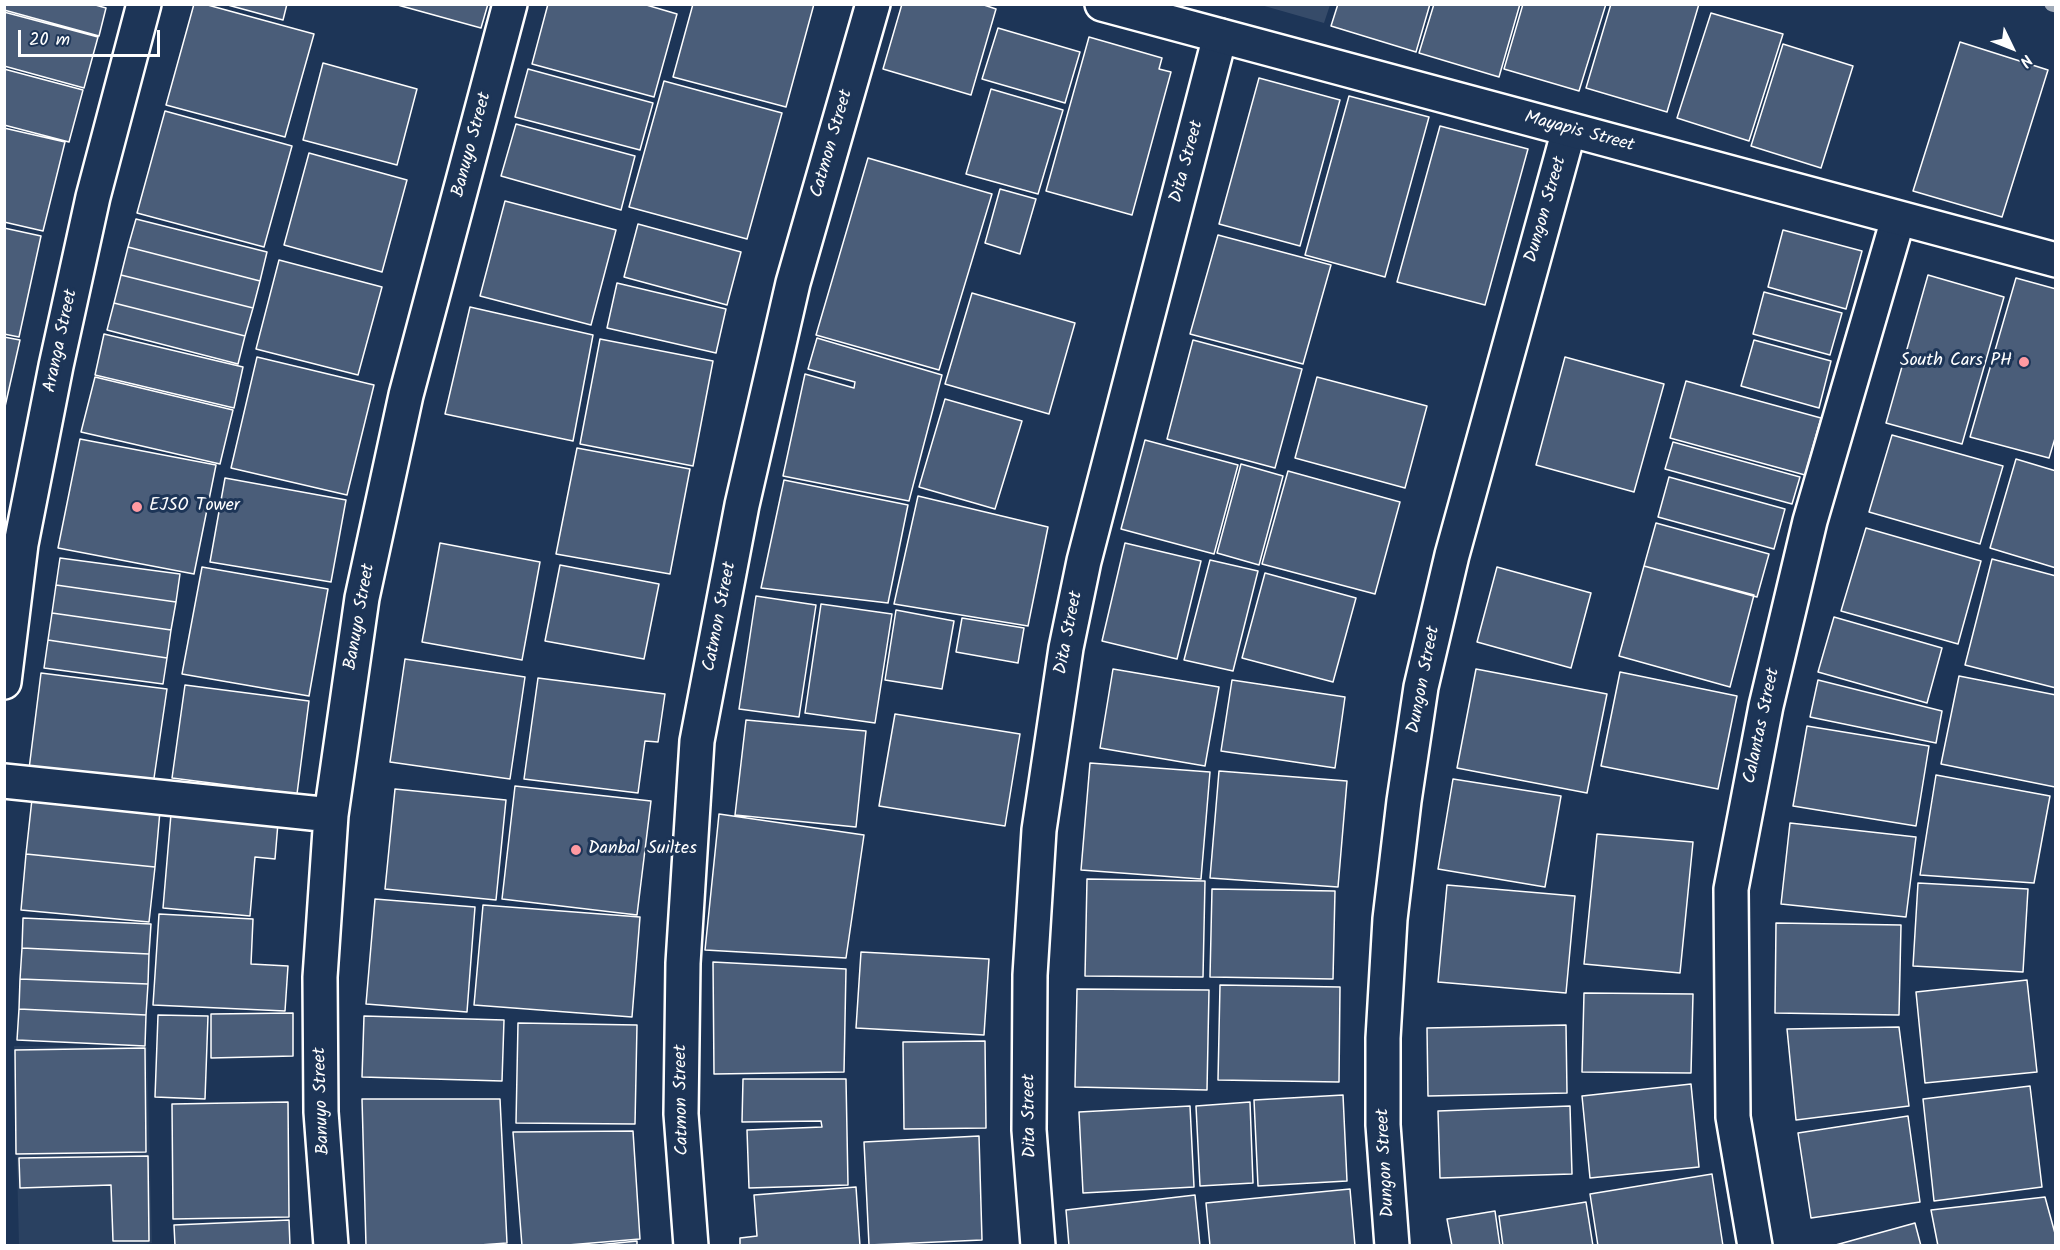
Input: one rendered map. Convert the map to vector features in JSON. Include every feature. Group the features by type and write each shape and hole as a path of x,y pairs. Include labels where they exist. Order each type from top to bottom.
{"street":[{"name":"Aranga Street","path":"4,682 21,544 56,366 93,198 144,4"},
{"name":"Banuyo Street","path":"331,1245 321,1112 320,977 331,815 362,598 406,395 510,4"},
{"name":"Catmon Street","path":"691,1245 681,1114 683,963 697,741 742,505 793,283 873,4"},
{"name":"Mayapis Street","path":"1102,4 2055,260"},
{"name":"Dita Street","path":"1038,1245 1029,1130 1030,975 1039,830 1066,648 1084,561 1220,36"},
{"name":"Dungon Street","path":"1392,1245 1383,1125 1384,1026 1390,919 1421,687 1452,555 1569,130"},
{"name":"Calantas Street","path":"1755,1245 1733,1117 1731,889 1766,706 1810,521 1899,219"},
{"path":"4,781 331,815"}],"shaded area":[{"path":"1330,4 1324,23 1261,5"},
{"path":"14,1046 147,1047 152,1243 127,1246 19,1245"}],"building":[{"path":"4,4 92,4 106,8 99,36 4,10"},
{"path":"194,4 204,4 314,34 285,137 166,105"},
{"path":"224,4 287,4 283,20"},
{"path":"394,4 488,4 481,28"},
{"path":"548,4 643,4 677,14 654,97 532,64"},
{"path":"693,4 814,4 786,107 673,77"},
{"path":"902,4 981,4 996,9 971,95 883,69"},
{"path":"1338,4 1430,4 1416,52 1331,26"},
{"path":"1434,4 1520,4 1499,77 1419,53"},
{"path":"1523,4 1606,4 1579,91 1504,69"},
{"path":"1611,4 1699,4 1667,112 1586,88"},
{"path":"4,12 98,37 84,88 4,66"},
{"path":"1711,13 1783,34 1749,141 1677,118"},
{"path":"998,28 1080,52 1065,103 982,79"},
{"path":"1089,37 1162,58 1159,69 1171,72 1132,215 1046,191"},
{"path":"1960,42 2048,70 2002,217 1913,191"},
{"path":"1783,44 1853,66 1821,168 1751,146"},
{"path":"323,63 417,89 397,165 303,140"},
{"path":"4,69 83,90 69,142 4,125"},
{"path":"528,69 653,103 640,150 515,117"},
{"path":"1259,78 1340,100 1300,246 1219,224"},
{"path":"664,81 782,113 747,239 629,207"},
{"path":"991,89 1063,110 1038,194 966,174"},
{"path":"1349,96 1429,117 1385,277 1305,255"},
{"path":"165,111 292,146 264,247 137,213"},
{"path":"516,124 635,156 621,210 501,176"},
{"path":"1440,126 1528,149 1485,305 1397,282"},
{"path":"4,128 65,142 43,231 4,222"},
{"path":"309,153 407,180 382,272 284,245"},
{"path":"868,158 992,194 939,370 816,335"},
{"path":"1000,189 1036,199 1020,254 985,243"},
{"path":"505,201 616,230 591,325 480,296"},
{"path":"136,219 267,252 260,281 128,247"},
{"path":"638,224 741,252 727,305 624,277"},
{"path":"4,228 41,236 19,337 4,334"},
{"path":"1783,230 1862,251 1846,309 1768,287"},
{"path":"1218,235 1331,265 1303,364 1190,334"},
{"path":"128,247 260,281 253,308 121,275"},
{"path":"279,260 382,287 358,375 256,349"},
{"path":"121,275 253,308 245,336 114,303"},
{"path":"1928,275 2004,297 1962,444 1886,423"},
{"name":"South Cars PH","path":"2016,278 2056,289 2056,435 2049,458 1970,437"},
{"path":"617,283 726,309 716,353 607,328"},
{"path":"1764,292 1842,313 1830,355 1753,334"},
{"path":"972,293 1075,323 1049,414 945,384"},
{"path":"114,303 245,336 238,364 107,330"},
{"path":"470,307 593,335 573,441 445,414"},
{"path":"104,334 243,367 234,408 95,375"},
{"path":"4,337 20,340 4,411"},
{"path":"817,338 942,375 909,501 783,476 805,374 854,388 855,382 808,369"},
{"path":"600,339 713,361 693,466 580,444"},
{"path":"1193,340 1302,369 1275,468 1167,439"},
{"path":"1754,340 1831,361 1819,408 1741,386"},
{"path":"257,357 374,385 347,495 231,468"},
{"path":"1565,357 1664,384 1634,492 1536,465"},
{"path":"95,377 233,410 220,464 81,432"},
{"path":"1317,377 1427,406 1405,488 1295,458"},
{"path":"1686,381 1821,418 1805,475 1670,438"},
{"path":"945,399 1022,421 995,509 919,487"},
{"path":"1892,435 2003,466 1980,544 1869,512"},
{"name":"EJSO Tower","path":"80,439 216,465 194,574 58,548"},
{"path":"1145,440 1238,465 1214,554 1121,529"},
{"path":"1673,442 1800,477 1792,504 1665,469"},
{"path":"577,448 690,469 670,574 556,554"},
{"path":"2016,459 2056,471 2056,568 1990,548"},
{"path":"1241,464 1283,476 1259,565 1217,553"},
{"path":"1288,471 1400,502 1375,594 1262,564"},
{"path":"1669,477 1785,509 1774,549 1658,517"},
{"path":"225,478 346,500 331,582 210,562"},
{"path":"784,480 908,505 888,603 761,588"},
{"path":"918,496 1048,527 1028,626 894,604"},
{"path":"1656,523 1769,554 1757,597 1644,566"},
{"path":"1866,528 1981,561 1958,644 1841,611"},
{"path":"440,543 540,562 522,660 422,642"},
{"path":"1125,543 1201,561 1177,659 1102,641"},
{"path":"60,558 180,574 176,602 56,585"},
{"path":"1992,559 2056,576 2056,688 1965,665"},
{"path":"1210,560 1258,571 1233,671 1184,660"},
{"path":"560,565 659,584 644,659 545,641"},
{"path":"1644,566 1754,595 1730,687 1619,656"},
{"path":"202,567 328,589 309,696 182,674"},
{"path":"1497,567 1591,593 1571,668 1477,642"},
{"path":"1265,573 1356,598 1333,682 1242,658"},
{"path":"56,585 176,602 171,630 52,613"},
{"path":"756,596 816,605 799,717 739,709"},
{"path":"821,604 892,614 875,723 805,713"},
{"path":"896,610 954,621 942,689 885,680"},
{"path":"52,613 171,630 167,658 48,640"},
{"path":"1834,617 1942,648 1927,703 1818,672"},
{"path":"962,618 1024,628 1018,663 956,652"},
{"path":"48,640 167,658 163,684 44,668"},
{"path":"405,659 525,677 510,779 390,762"},
{"path":"1113,669 1219,687 1205,766 1100,748"},
{"path":"1476,669 1607,694 1587,793 1457,768"},
{"path":"1620,672 1737,696 1718,789 1601,766"},
{"path":"41,673 167,689 153,785 29,769"},
{"path":"1959,676 2056,695 2055,787 1941,764"},
{"path":"538,678 665,694 658,742 645,741 638,793 524,779"},
{"path":"1232,680 1345,697 1335,768 1221,751"},
{"path":"1818,680 1942,711 1936,743 1810,717"},
{"path":"185,685 309,701 297,794 172,778"},
{"path":"895,714 1020,734 1005,826 879,806"},
{"path":"746,720 866,731 856,827 735,815"},
{"path":"1807,726 1929,746 1916,826 1793,806"},
{"path":"1090,763 1210,772 1201,879 1081,870"},
{"path":"1219,771 1347,781 1338,887 1210,878"},
{"path":"1936,775 2050,796 2034,883 1920,875"},
{"path":"1453,779 1561,796 1545,887 1438,869"},
{"name":"Danbal Suiltes","path":"515,786 651,801 637,915 502,899"},
{"path":"395,789 506,800 496,900 385,889"},
{"path":"32,799 160,811 155,867 26,854"},
{"path":"171,814 278,823 275,859 255,857 250,916 163,908"},
{"path":"719,814 864,835 846,958 705,950"},
{"path":"1790,823 1916,837 1906,917 1781,904"},
{"path":"1597,834 1693,842 1680,973 1584,964"},
{"path":"26,854 155,867 149,922 21,910"},
{"path":"1087,879 1205,881 1203,977 1085,976"},
{"path":"1918,883 2028,889 2023,972 1913,966"},
{"path":"1447,885 1575,896 1566,993 1438,982"},
{"path":"1212,889 1335,891 1333,979 1210,977"},
{"path":"375,899 475,907 467,1012 366,1004"},
{"path":"483,905 640,917 632,1017 474,1005"},
{"path":"159,914 253,919 251,964 288,966 285,1011 153,1005"},
{"path":"23,918 151,924 149,954 22,948"},
{"path":"1776,923 1901,925 1899,1015 1775,1013"},
{"path":"22,948 149,954 148,984 20,979"},
{"path":"861,952 989,959 984,1035 856,1028"},
{"path":"713,962 846,969 844,1072 714,1074"},
{"path":"20,979 148,984 146,1015 19,1009"},
{"path":"2027,980 2037,1072 1925,1083 1916,992"},
{"path":"1220,985 1340,987 1339,1082 1218,1080"},
{"path":"1077,989 1209,990 1207,1090 1075,1087"},
{"path":"1584,993 1693,994 1691,1073 1582,1072"},
{"path":"19,1009 146,1015 145,1046 17,1040"},
{"path":"293,1013 293,1056 211,1058 211,1014"},
{"path":"158,1015 208,1016 205,1099 155,1097"},
{"path":"364,1016 504,1020 502,1081 362,1077"},
{"path":"518,1023 637,1025 635,1124 516,1123"},
{"path":"1566,1025 1567,1093 1428,1096 1427,1028"},
{"path":"1899,1027 1909,1106 1796,1120 1787,1029"},
{"path":"985,1041 986,1128 904,1129 903,1042"},
{"path":"145,1048 146,1152 16,1154 15,1050"},
{"path":"743,1079 846,1079 848,1185 749,1188 747,1130 822,1127 821,1121 742,1122"},
{"path":"1691,1084 1699,1167 1590,1178 1582,1096"},
{"path":"2030,1086 2042,1187 1934,1201 1923,1099"},
{"path":"1343,1095 1347,1181 1258,1186 1254,1100"},
{"path":"362,1099 500,1099 507,1243 466,1246 366,1246"},
{"path":"288,1102 289,1217 173,1219 172,1104"},
{"path":"1250,1102 1253,1183 1200,1186 1196,1106"},
{"path":"1190,1106 1194,1187 1083,1193 1079,1112"},
{"path":"1570,1106 1572,1174 1440,1178 1438,1111"},
{"path":"1908,1116 1920,1202 1811,1218 1798,1133"},
{"path":"633,1131 640,1239 556,1246 522,1246 513,1132"},
{"path":"979,1136 982,1240 869,1245 864,1142"},
{"path":"148,1156 149,1241 113,1241 111,1185 20,1188 19,1158"},
{"path":"1712,1174 1723,1246 1598,1246 1590,1194"},
{"path":"856,1187 860,1246 740,1246 740,1238 757,1236 754,1195"},
{"path":"1350,1189 1355,1246 1210,1246 1206,1203"},
{"path":"1195,1195 1200,1246 1069,1246 1066,1210"},
{"path":"2045,1197 2056,1237 2056,1246 1938,1246 1931,1210"},
{"path":"1586,1202 1593,1246 1503,1246 1499,1216"},
{"path":"1495,1211 1500,1246 1452,1246 1447,1219"},
{"path":"289,1220 290,1246 175,1246 174,1225"},
{"path":"1915,1223 1921,1246 1832,1246"},
{"path":"637,1241 637,1246 587,1246"}],"waterway":[{"path":"2052,4 2056,5"}],"place":[{"name":"South Cars PH","path":"2024,362"},
{"name":"EJSO Tower","path":"137,507"},
{"name":"Danbal Suiltes","path":"576,850"}]}
